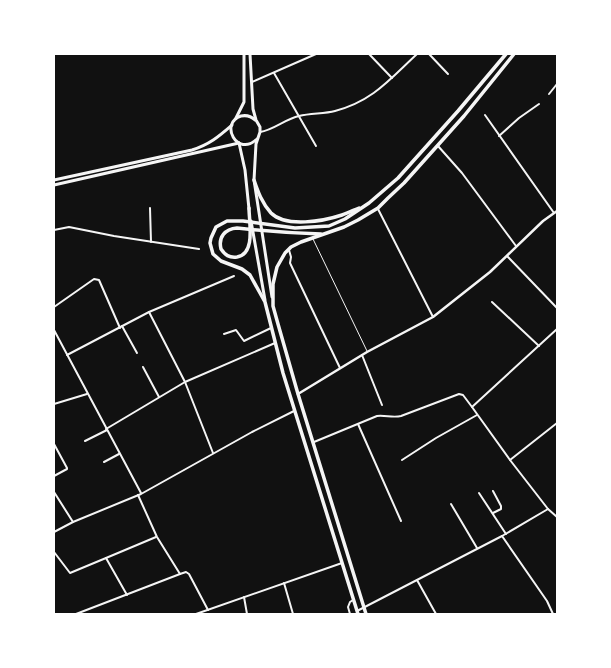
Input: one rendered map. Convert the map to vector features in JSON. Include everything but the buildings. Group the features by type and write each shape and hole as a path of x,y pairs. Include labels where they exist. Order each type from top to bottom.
{"highway":[{"path":"358,612 275,343 265,302 250,275 242,269 221,261 213,254 210,243 216,227 227,221 295,228 329,226 345,219 369,203 398,178 458,111 506,54"},
{"path":"366,614 312,442 273,306 274,284 277,267 279,261 289,249 301,242 358,220 378,208 404,183 464,116 514,54"},
{"path":"254,180 262,200 272,213 279,219 293,222 317,221 342,215 369,203"},
{"path":"249,208 250,214 250,245 245,254 232,258 224,254 221,249 220,239 224,233 233,228 237,228 291,233 324,234"}],"main road":[{"path":"244,54 244,102 234,120 231,134 236,141 240,143 249,208"},
{"path":"250,54 253,109 260,127 260,132 257,139 254,180 273,306"},
{"path":"234,120 242,116 252,117 256,120"},
{"path":"54,180 206,146 217,139 232,125"},
{"path":"54,185 240,143 249,144 257,139"},
{"path":"250,214 265,302"}],"street":[{"path":"251,83 316,54"},
{"path":"369,54 392,78"},
{"path":"260,132 267,131 298,116 335,111 364,100 379,90 417,54"},
{"path":"429,54 448,74"},
{"path":"274,73 316,146"},
{"path":"549,94 557,84"},
{"path":"499,136 518,118 539,104"},
{"path":"298,394 367,352 433,317 490,272 516,246 556,212 485,115"},
{"path":"438,145 462,173 516,246"},
{"path":"150,208 151,242"},
{"path":"378,208 433,317"},
{"path":"54,230 69,227 199,249"},
{"path":"289,249 291,257 290,263 340,368"},
{"path":"507,256 557,308"},
{"path":"67,355 149,312 234,276"},
{"path":"54,307 97,278 121,327 137,353"},
{"path":"492,302 539,346"},
{"path":"149,312 185,382 213,453"},
{"path":"224,334 236,330 244,341 271,328"},
{"path":"472,407 557,329"},
{"path":"54,330 141,494"},
{"path":"85,441 107,430 185,382 275,343"},
{"path":"362,355 382,405"},
{"path":"143,367 159,397"},
{"path":"54,404 87,394"},
{"path":"312,442 381,416 401,416 459,394 463,395 510,460 548,509 557,517"},
{"path":"54,532 73,522 141,494 252,432 296,411"},
{"path":"402,460 421,447 477,415"},
{"path":"510,460 557,423"},
{"path":"358,424 401,521"},
{"path":"54,444 67,468 54,476"},
{"path":"104,462 120,454"},
{"path":"493,491 501,506 501,509 493,513"},
{"path":"54,492 73,522"},
{"path":"479,493 506,534"},
{"path":"138,495 157,537 180,574"},
{"path":"451,504 477,548"},
{"path":"358,612 506,534 548,509"},
{"path":"502,536 547,601 553,614"},
{"path":"54,552 70,572 157,537"},
{"path":"106,558 127,595"},
{"path":"196,614 342,563"},
{"path":"76,614 186,572 189,574 208,610"},
{"path":"417,580 436,614"},
{"path":"284,583 293,614"},
{"path":"244,596 247,614"},
{"path":"350,614 348,605 354,600"}],"lane":[{"path":"312,238 367,352"}]}
